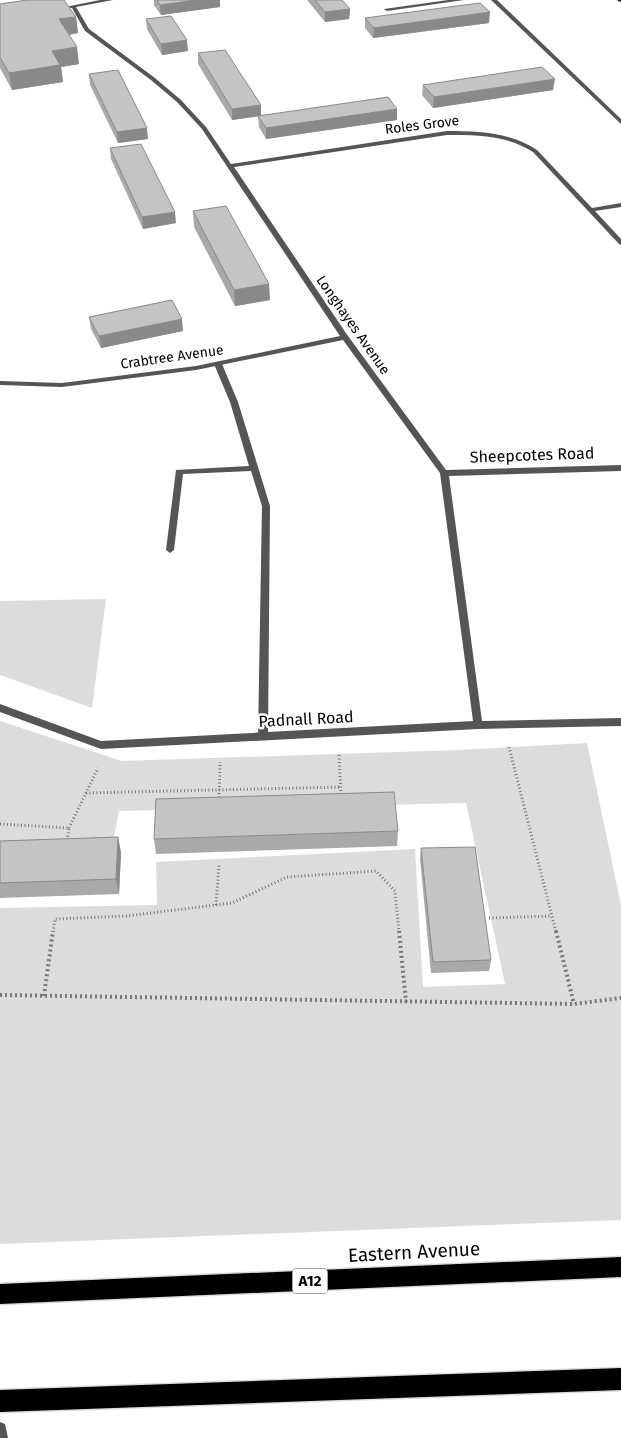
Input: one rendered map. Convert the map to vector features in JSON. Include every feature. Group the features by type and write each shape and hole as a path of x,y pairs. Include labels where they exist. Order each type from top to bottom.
{"highway":[{"name":"Eastern Avenue","path":"0,1294 621,1267"},
{"path":"0,1400 621,1379"}],"street":[{"path":"64,7 110,0"},
{"path":"387,9 461,0"},
{"path":"494,0 621,122"},
{"name":"Longhayes Avenue","path":"73,6 87,30 153,78 204,128 345,337 444,473 478,725"},
{"name":"Roles Grove","path":"230,166 440,134 481,134 515,140 535,151 621,243"},
{"path":"591,210 621,205"},
{"name":"Crabtree Avenue","path":"0,383 62,385 218,364 345,337"},
{"path":"218,364 234,402 266,506 263,736"},
{"path":"170,550 178,472 254,468"},
{"name":"Sheepcotes Road","path":"444,473 621,468"},
{"name":"Padnall Road","path":"0,708 102,745 478,725 621,722"},
{"path":"0,1429 1,1438"}],"path":[{"path":"504,724 574,1004"},
{"path":"337,732 341,799"},
{"path":"219,809 221,739"},
{"path":"65,850 70,828 109,745"},
{"path":"86,793 341,787"},
{"path":"0,824 70,828"},
{"path":"216,905 218,864"},
{"path":"44,996 55,919 126,916 232,903 287,877 376,870 395,891 406,1002"},
{"path":"489,918 552,916"},
{"path":"0,995 574,1004 621,998"}],"shaded area":[{"path":"106,599 92,708 0,675 0,601"},
{"path":"0,721 122,761 458,750 587,743 621,905 621,1220 0,1244 0,908 157,905 156,862 415,849 423,987 505,984 466,803 119,811 111,852 0,854"}],"building":[{"path":"27,0 64,0 76,17 59,19 77,47 52,51 60,65 9,73 0,57 0,4"},
{"path":"157,0 197,0 160,5"},
{"path":"315,0 342,0 350,9 325,12"},
{"path":"480,3 490,12 374,28 365,18"},
{"path":"171,16 187,40 161,44 146,19"},
{"path":"225,50 261,105 232,109 198,53"},
{"path":"542,67 555,79 434,97 423,85"},
{"path":"118,70 147,128 117,132 89,74"},
{"path":"388,97 397,109 266,128 258,116"},
{"path":"141,144 175,212 142,217 110,148"},
{"path":"226,206 269,284 234,290 193,211"},
{"path":"172,300 182,319 99,336 89,317"},
{"path":"394,792 398,831 154,839 156,799"},
{"path":"118,837 116,879 0,883 0,841"},
{"path":"475,847 491,960 433,962 421,848"}]}
